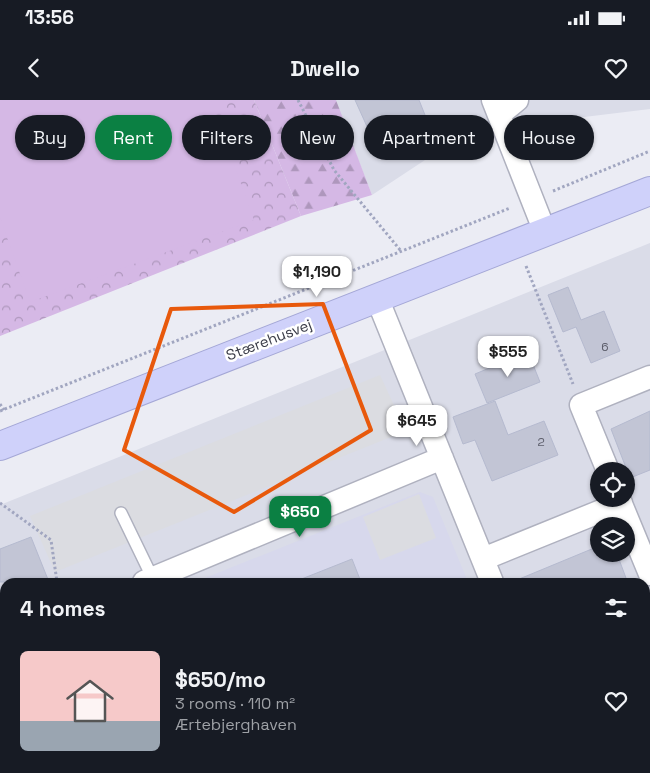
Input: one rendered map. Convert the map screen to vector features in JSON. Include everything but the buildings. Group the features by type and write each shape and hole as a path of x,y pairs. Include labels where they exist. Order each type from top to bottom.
{"street":[{"path":"517,100 496,107 545,232"},
{"name":"Stærehusvej","path":"0,446 650,190"},
{"path":"376,298 490,578"},
{"path":"604,462 581,405 650,377"},
{"path":"155,578 442,458"},
{"path":"483,559 606,507"},
{"path":"622,507 650,574"}],"lane":[{"path":"121,512 147,578"}],"path":[{"path":"298,100 334,170 401,251"},
{"path":"0,404 2,410 650,151"},
{"path":"517,243 581,405"},
{"path":"0,504 51,540 56,578"}],"highlighted area":[{"path":"323,304 371,430 234,512 124,450 171,309"}],"shaded area":[{"path":"335,100 650,100 650,109 594,116 504,115 504,127 494,128 494,115 364,115 364,160 425,160 372,195 354,149 354,115 341,115"},
{"path":"650,243 650,578 0,578 0,505"},
{"path":"380,375 406,431 55,572 30,516"},
{"path":"420,492 433,497 466,578 205,578"},
{"path":"419,494 436,538 380,560 363,517"}],"green space":[{"path":"0,100 254,100 260,115 182,115 182,160 271,160 271,142 301,216 0,336"},
{"path":"0,100 211,100 216,115 182,115 182,160 232,160 254,220 30,302 0,218"},
{"path":"254,100 336,100 342,115 281,115 281,160 354,160 354,148 372,195 301,216 271,142 271,115 260,115"}]}
